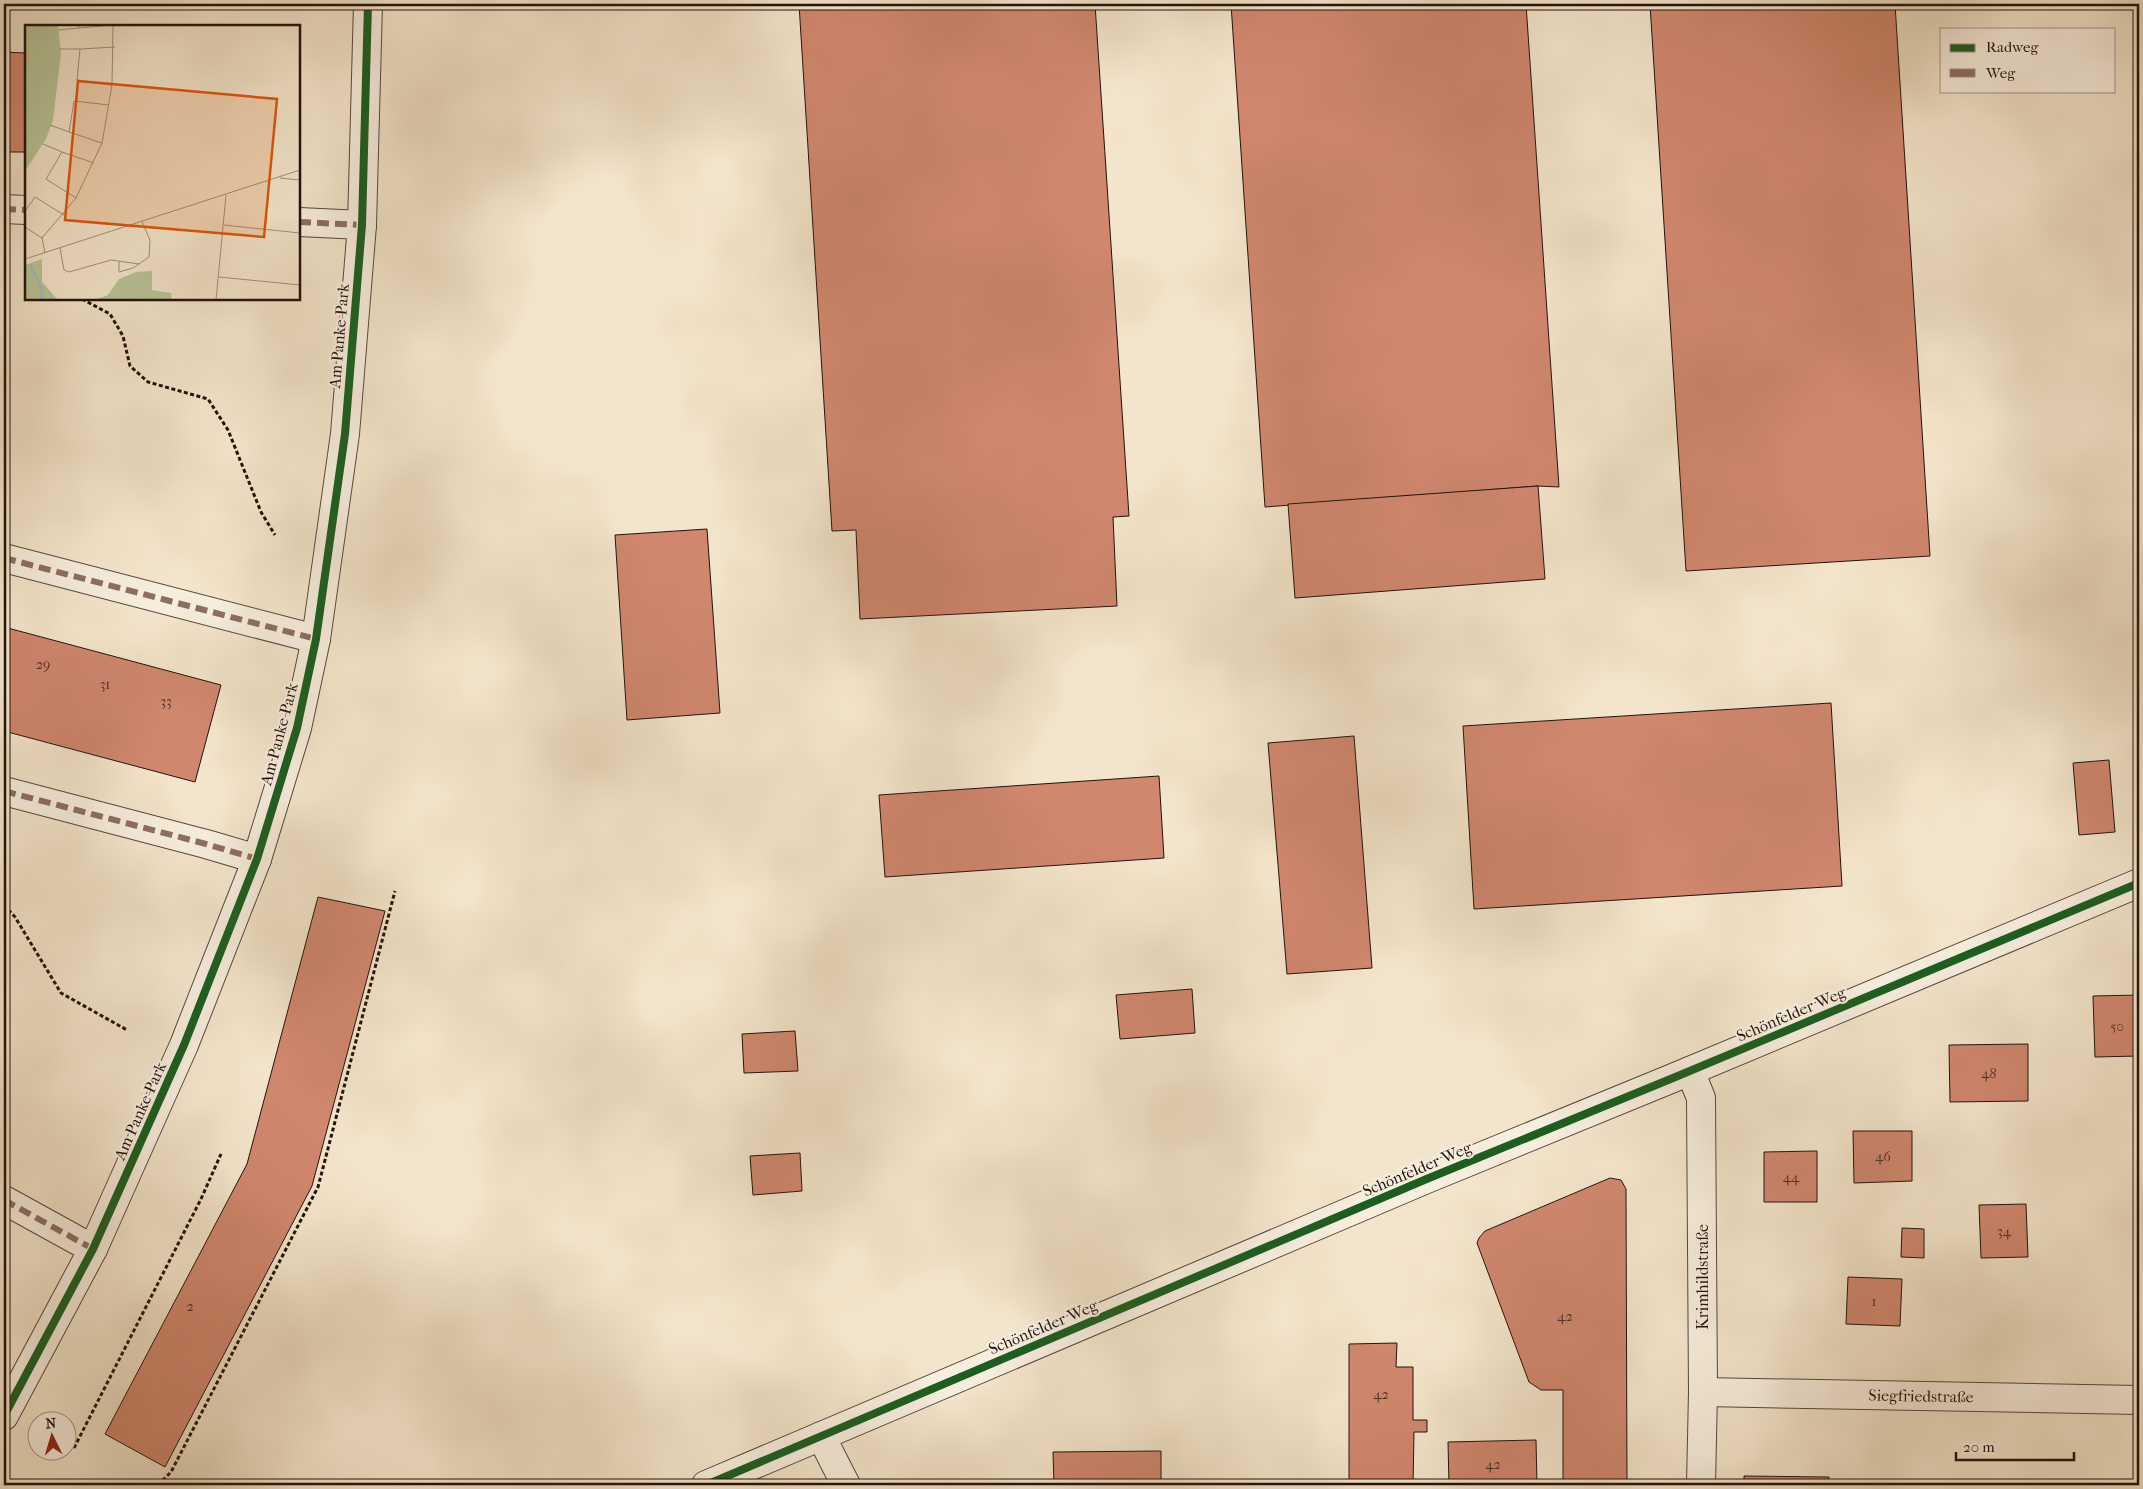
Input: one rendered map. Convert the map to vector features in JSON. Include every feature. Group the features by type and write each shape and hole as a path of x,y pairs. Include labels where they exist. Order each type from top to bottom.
{"street":[{"name":"Am Panke-Park","path":"4,1416 93,1249 184,1045 257,860 297,728 316,639 344,434 362,225 368,4"},
{"path":"4,209 25,210"},
{"path":"300,222 362,225"},
{"path":"4,558 316,639"},
{"path":"4,791 206,844 257,860"},
{"name":"Schönfelder Weg","path":"706,1485 1420,1182 2139,883"},
{"name":"Krimhildstraße","path":"1690,1071 1701,1098 1701,1485"},
{"path":"4,1200 93,1249"},
{"name":"Siegfriedstraße","path":"1702,1392 2139,1400"},
{"path":"820,1436 846,1485"}],"path":[{"path":"84,300 110,314 123,336 130,366 148,382 208,399 228,430 261,512 275,535"},
{"path":"158,1485 170,1472 318,1187 395,891"},
{"path":"4,905 15,917 60,993 127,1030"},
{"path":"78,1440 201,1199 221,1154"}],"building":[{"path":"799,4 1095,4 1129,516 1113,517 1117,606 860,619 856,530 832,531"},
{"path":"1231,4 1526,4 1559,487 1538,486 1265,507"},
{"path":"1650,4 1895,4 1930,556 1686,571"},
{"path":"4,52 25,53 25,152 4,152"},
{"path":"1538,486 1545,579 1295,598 1288,504"},
{"path":"707,529 720,713 627,720 615,535"},
{"path":"4,627 221,685 195,782 4,731"},
{"path":"1831,703 1842,886 1474,909 1463,726"},
{"path":"1354,736 1372,968 1287,974 1268,743"},
{"path":"2109,760 2115,832 2079,835 2073,763"},
{"path":"1159,776 1164,858 885,877 879,795"},
{"path":"318,897 385,911 312,1186 165,1467 105,1434 247,1164"},
{"path":"1192,989 1195,1033 1120,1039 1116,995"},
{"path":"2139,995 2139,1056 2095,1057 2093,996"},
{"path":"795,1031 798,1071 744,1073 742,1034"},
{"path":"2028,1044 2028,1101 1950,1102 1949,1045"},
{"path":"1853,1131 1912,1131 1912,1181 1854,1183"},
{"path":"1817,1151 1817,1202 1764,1202 1764,1152"},
{"path":"800,1153 802,1191 753,1195 750,1156"},
{"path":"1610,1178 1621,1180 1626,1189 1627,1485 1563,1485 1563,1390 1541,1390 1529,1382 1477,1243 1485,1231"},
{"path":"2026,1204 2028,1257 1981,1258 1979,1205"},
{"path":"1902,1228 1924,1229 1924,1258 1901,1257"},
{"path":"1848,1277 1902,1279 1900,1326 1846,1324"},
{"path":"1397,1343 1396,1367 1413,1367 1413,1420 1427,1420 1427,1432 1414,1432 1413,1485 1349,1485 1349,1344"},
{"path":"1536,1440 1537,1485 1449,1485 1448,1442"},
{"path":"1161,1451 1161,1485 1054,1485 1053,1452"},
{"path":"1744,1476 1829,1477 1828,1485 1744,1485"}],"marked path":[{"path":"4,209 25,210"},
{"path":"300,222 362,225"},
{"path":"4,558 316,639"},
{"path":"4,791 257,859"},
{"path":"4,1200 93,1249"}],"cycle path":[{"path":"4,1416 93,1249 184,1045 257,859 297,728 316,639 345,434 362,225 368,4"},
{"path":"706,1485 1429,1178 2139,883"}]}
